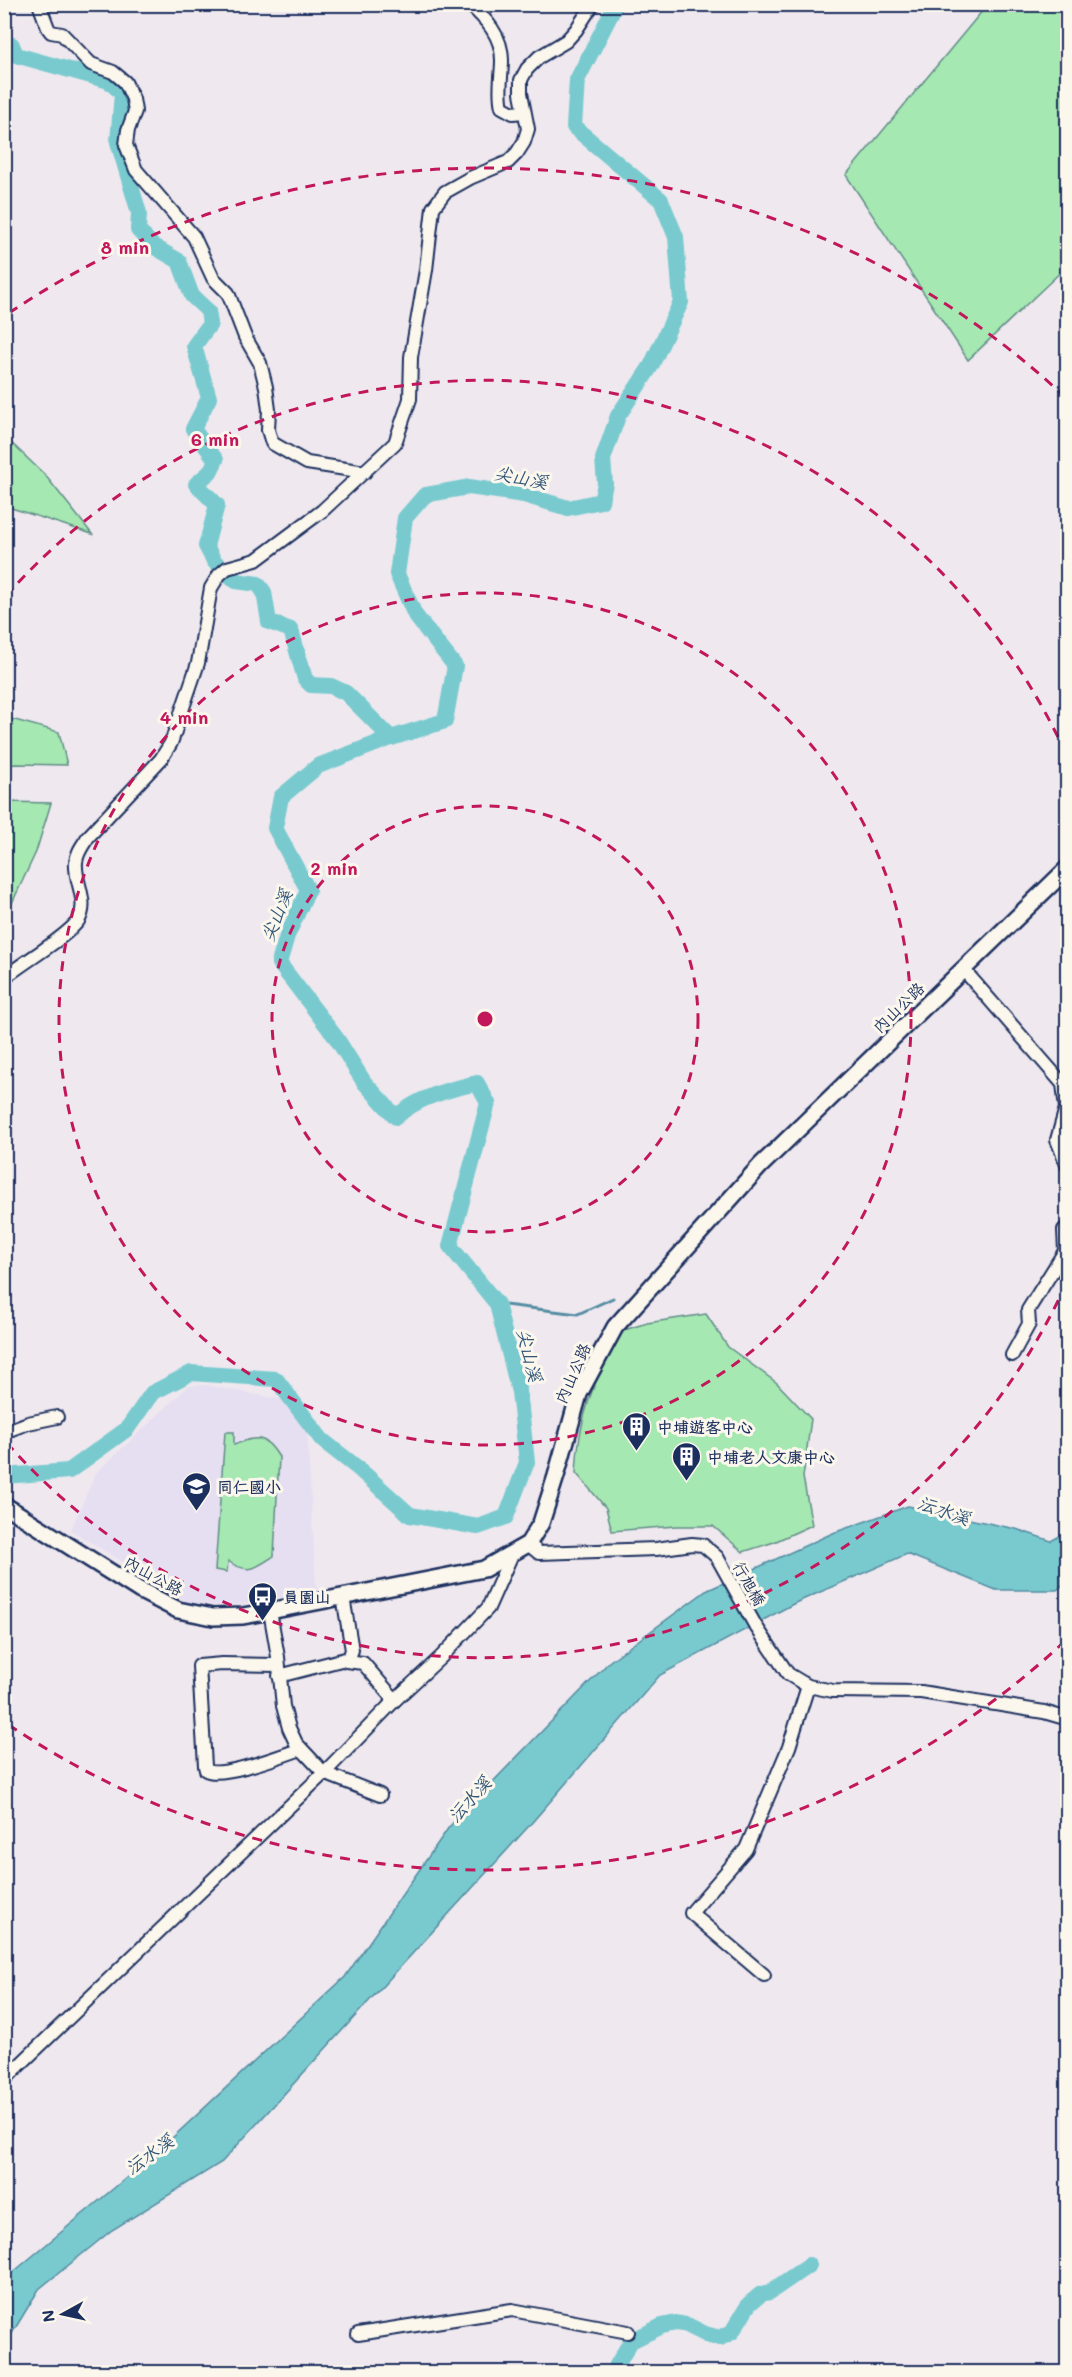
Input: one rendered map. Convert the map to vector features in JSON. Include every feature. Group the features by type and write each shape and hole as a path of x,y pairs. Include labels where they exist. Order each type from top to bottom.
{"main road":[{"name":"內山公路","path":"4,1505 139,1590 178,1610 213,1617 243,1616 484,1569 512,1554 528,1544 541,1523 579,1394 615,1327 760,1166 1068,868"}],"street":[{"path":"39,4 51,32 62,34 91,64 112,72 125,82 134,99 135,111 128,130 126,145 136,170 194,237 213,278 228,293 245,337 260,363 266,387 269,410 268,430 272,443 307,462 365,472"},
{"path":"469,4 482,15 499,39 502,58 499,96 502,107 513,113 523,112"},
{"path":"4,974 12,972 78,921 83,898 76,875 78,852 88,837 160,759 171,743 198,663 211,588 223,571 256,560 322,511 395,444 410,399 411,357 426,270 433,208 445,192 470,178 508,162 517,153 528,129 523,112 521,80 527,69 539,57 566,41 593,4"},
{"path":"963,969 1063,1084 1066,1108 1057,1140 1068,1167"},
{"path":"1012,1355 1029,1324 1028,1310 1065,1251 1064,1230 1068,1227"},
{"path":"4,1432 28,1423 57,1418"},
{"name":"行旭橋","path":"528,1544 539,1553 703,1545 717,1557 755,1625 788,1674 808,1686"},
{"path":"4,2080 441,1658 488,1608 512,1554"},
{"path":"343,1597 352,1650 346,1660"},
{"path":"270,1611 289,1728 301,1749 324,1773 380,1795"},
{"path":"301,1749 267,1762 215,1773 206,1770 199,1666 222,1664 278,1670 346,1660 363,1663 395,1700"},
{"path":"764,1975 691,1913 746,1849 789,1747 808,1686 833,1691 921,1692 1044,1712 1068,1719"},
{"path":"358,2334 512,2310 628,2332"}],"shaded area":[{"name":"同仁國小","path":"204,1385 295,1402 307,1428 316,1590 254,1603 218,1606 186,1601 71,1530 96,1473 189,1386"}],"green space":[{"path":"988,4 1067,5 1067,266 968,360 846,175"},
{"path":"4,436 45,475 92,534 5,506"},
{"path":"4,717 59,732 67,765 15,764 5,766"},
{"path":"5,802 51,803 36,852 5,918"},
{"path":"706,1314 728,1347 777,1383 811,1419 803,1477 812,1525 774,1542 743,1552 713,1526 676,1526 612,1531 606,1508 576,1473 580,1435 589,1399 603,1365 621,1331 647,1323"},
{"path":"225,1432 234,1432 234,1445 255,1439 265,1441 279,1457 274,1556 262,1564 247,1569 228,1561 227,1572 215,1570"}],"water":[{"path":"908,1506 1016,1529 1051,1541 1065,1533 1067,1526 1067,1581 1057,1590 996,1590 907,1554 795,1603 660,1675 528,1827 222,2162 112,2230 39,2289 5,2345 5,2279 156,2153 345,1977 449,1827 610,1661 706,1591 833,1533"}],"waterway":[{"name":"尖山溪","path":"4,1476 69,1471 127,1429 152,1393 191,1373 276,1379 322,1440 359,1469 410,1515 478,1527 506,1517 527,1462 519,1392 497,1304 450,1246 488,1103 477,1083 424,1099 396,1117 364,1082 337,1039 279,963 287,936 308,890 275,828 281,797 318,766 391,738 445,721 455,666 415,615 397,574 405,518 425,495 469,487 524,495 568,508 601,501 605,484 603,459 618,416 651,366 681,302 676,237 661,200 574,127 577,80 616,4"},
{"path":"4,46 12,45 16,55 109,81 122,93 118,142 139,213 138,230 153,246 179,261 192,296 208,311 210,324 194,346 209,398 193,429 216,460 210,472 196,484 217,505 206,546 214,561 236,581 258,584 264,592 269,622 291,630 305,679 311,685 331,686 346,693 391,738"},
{"path":"497,1304 578,1314 613,1298"},
{"path":"613,2372 631,2341 662,2326 676,2323 687,2325 720,2338 732,2332 749,2304 761,2294 770,2292 809,2265"}],"place":[{"name":"中埔遊客中心","path":"636,1452"},
{"name":"中埔老人文康中心","path":"686,1482"},
{"name":"同仁國小","path":"196,1512"},
{"name":"員園山","path":"262,1622"}],"water label":[{"name":"沄水溪","path":"944,1510"},
{"name":"沄水溪","path":"469,1799"},
{"name":"沄水溪","path":"149,2154"}]}
